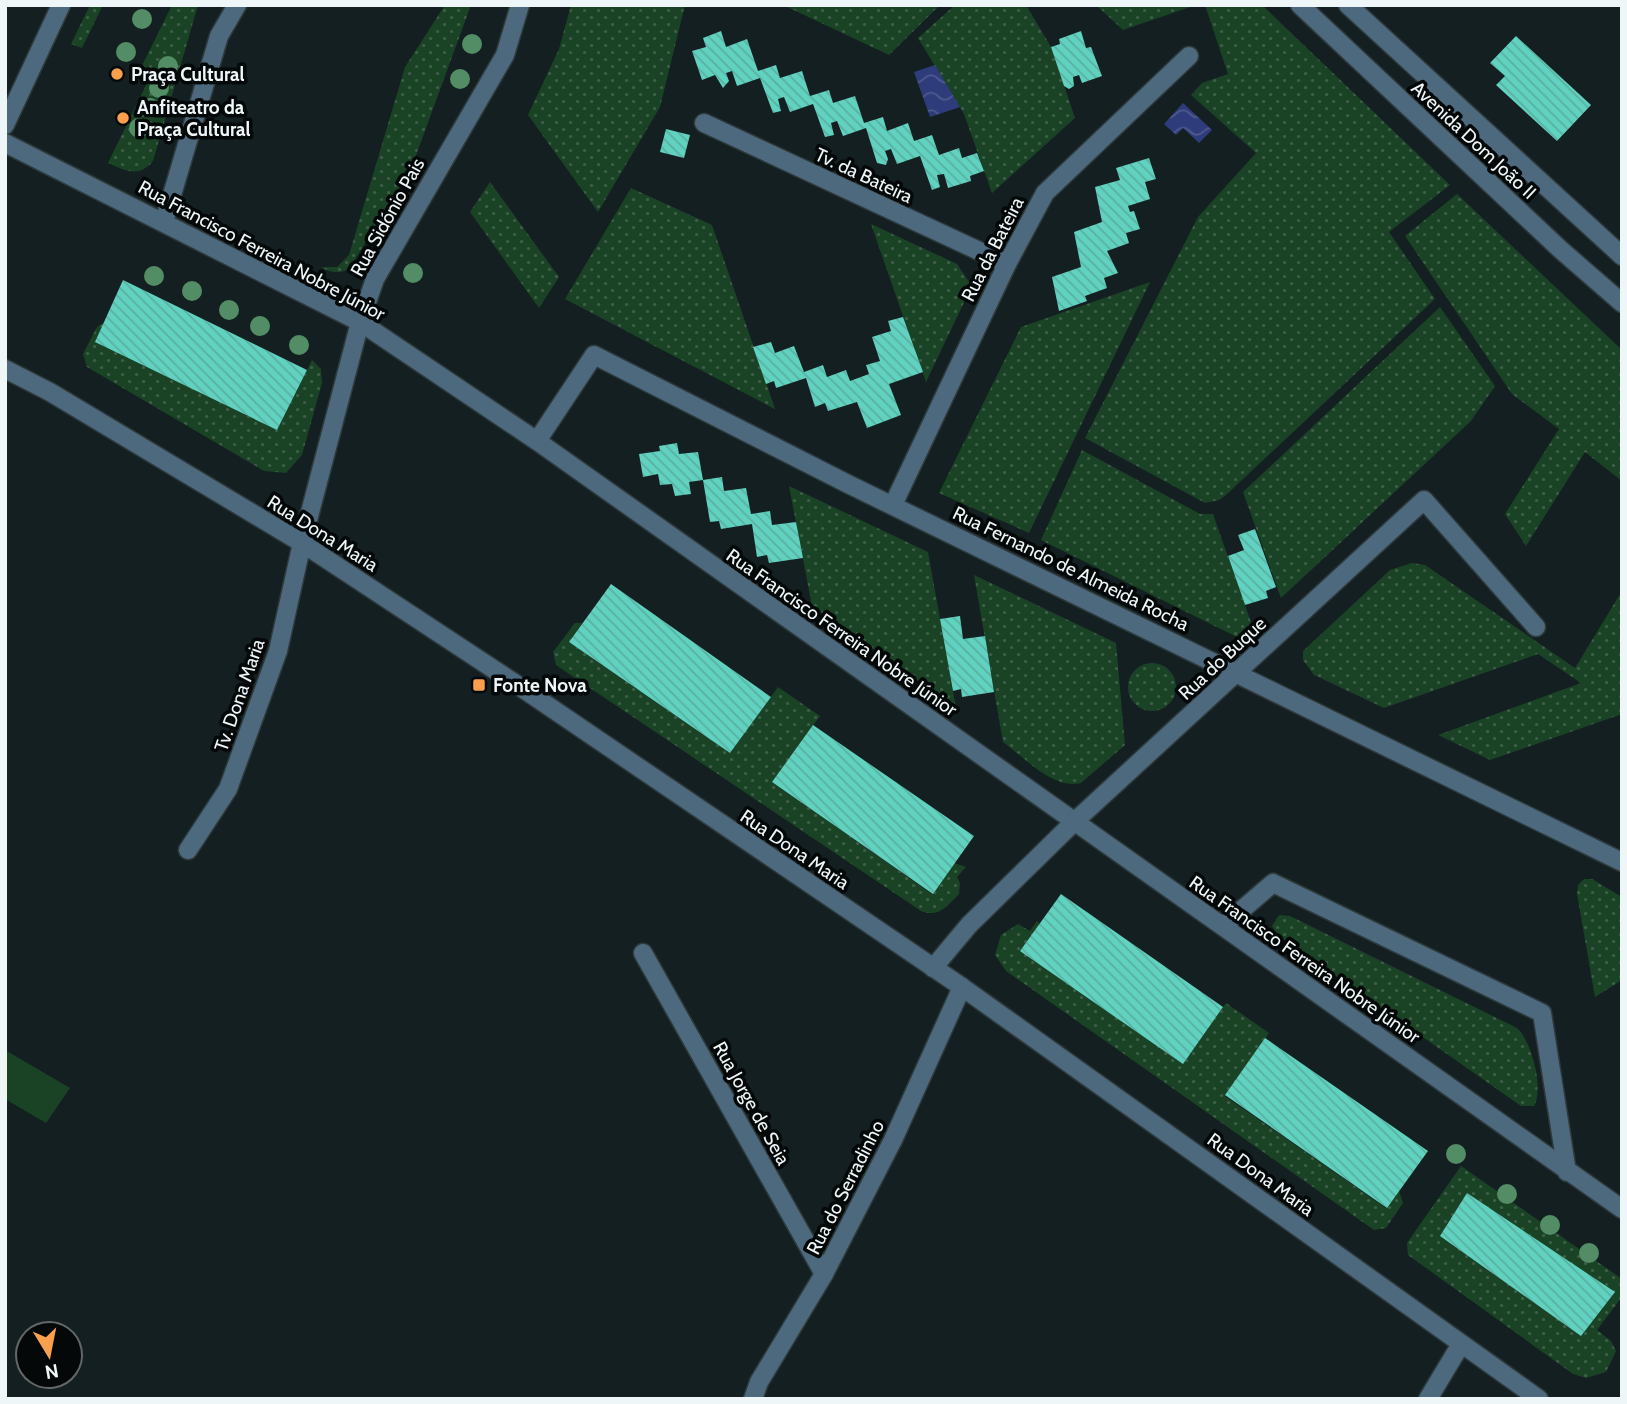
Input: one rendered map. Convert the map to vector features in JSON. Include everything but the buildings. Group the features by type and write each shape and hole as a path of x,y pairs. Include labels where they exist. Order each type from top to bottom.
{"street":[{"path":"5,125 61,5"},
{"path":"164,222 219,36 237,5"},
{"name":"Rua Sidónio Pais","path":"302,543 360,322 375,279 392,244 505,55 520,5"},
{"name":"Avenida Dom João II","path":"1300,5 1561,250 1622,303"},
{"name":"Avenida Dom João II","path":"1348,5 1622,256"},
{"name":"Rua da Bateira","path":"893,505 1007,264 1045,193 1189,56"},
{"name":"Tv. da Bateira","path":"704,123 1007,264"},
{"name":"Rua Francisco Ferreira Nobre Júnior","path":"5,144 360,322 537,441 1622,1209"},
{"name":"Rua Fernando de Almeida Rocha","path":"537,441 593,355 1622,862"},
{"name":"Rua Dona Maria","path":"5,369 50,392 302,543 962,987 1539,1399"},
{"name":"Rua do Buque","path":"933,968 969,925 1074,822 1423,500 1536,627"},
{"name":"Tv. Dona Maria","path":"188,849 228,789 278,651 302,543"},
{"path":"1223,926 1273,883 1542,1013 1567,1172"},
{"name":"Rua Jorge de Seia","path":"643,953 824,1274"},
{"name":"Rua do Serradinho","path":"753,1399 759,1381 824,1274 893,1140 962,987"},
{"path":"1428,1399 1461,1344"}],"green space":[{"path":"90,5 103,5 82,48 71,44"},
{"path":"172,5 198,5 153,161 143,170 126,170 108,163 149,79 138,74"},
{"path":"445,5 471,5 411,169 349,269 331,272 321,267 337,267 349,255 405,67"},
{"path":"571,5 685,5 660,107 598,212 528,115 559,49"},
{"path":"783,5 940,5 889,55"},
{"path":"955,5 1026,5 1051,47 1075,118 992,193 964,114 918,38"},
{"path":"1096,5 1196,5 1123,30"},
{"path":"1205,5 1262,5 1450,185 1389,232 1435,299 1226,495 1219,500 1205,503 1085,438 1198,217 1256,153 1191,95 1202,83 1228,74"},
{"path":"490,182 559,277 539,308 470,212"},
{"path":"631,188 712,225 775,409 565,299"},
{"path":"1457,194 1622,350 1622,481 1585,452 1526,546 1505,514 1559,429 1512,394 1405,236"},
{"path":"871,224 957,264 969,282 968,294 926,382"},
{"path":"1150,282 1029,533 939,493 1021,327"},
{"path":"1440,307 1495,386 1471,421 1281,598 1243,492"},
{"path":"104,323 96,342 277,430 312,360 321,369 322,383 302,455 286,473 264,471 87,367 83,354 97,327"},
{"path":"1082,450 1200,514 1213,514 1253,628 1241,639 1041,540"},
{"path":"789,486 928,552 956,708 812,606"},
{"path":"1412,563 1425,565 1575,668 1622,591 1622,714 1490,760 1438,735 1581,683 1538,654 1384,708 1314,675 1303,660 1303,651 1390,570"},
{"path":"974,575 1116,643 1125,745 1081,783 1070,784 1050,777 1003,742"},
{"path":"575,623 582,623 569,642 730,753 778,687 820,716 772,782 932,894 954,863 966,867 957,877 960,883 959,894 938,912 921,911 556,665 553,652"},
{"path":"1152,663 1169,670 1176,687 1169,704 1152,711 1135,704 1128,687 1135,670"},
{"path":"1584,879 1592,879 1622,897 1622,980 1595,997 1577,894 1578,885"},
{"path":"1279,915 1290,916 1517,1028 1532,1054 1535,1066 1538,1089 1534,1106 1521,1106 1276,934 1272,926"},
{"path":"1037,921 1183,1063 1226,1003 1269,1033 1225,1096 1386,1208 1399,1191 1403,1203 1386,1228 1374,1230 1006,971 995,955 1001,935 1018,924 1030,931"},
{"path":"5,1050 70,1088 46,1123 5,1099"},
{"path":"1461,1166 1622,1279 1622,1297 1597,1330 1611,1341 1616,1351 1606,1372 1586,1378 1573,1374 1408,1255 1407,1243"}],"water":[{"path":"935,65 960,107 930,117 914,72"},
{"path":"1183,103 1212,130 1199,143 1183,128 1176,135 1164,124"}],"place":[{"name":"Praça Cultural","path":"117,74"},
{"name":"Anfiteatro da Praça Cultural","path":"123,118"},
{"name":"Fonte Nova","path":"479,685"}]}
